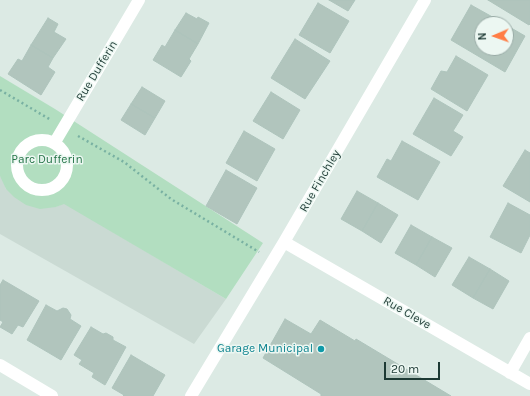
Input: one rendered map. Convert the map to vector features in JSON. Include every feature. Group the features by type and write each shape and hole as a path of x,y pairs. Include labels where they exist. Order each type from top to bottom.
{"street":[{"name":"Rue Dufferin","path":"54,142 139,0"},
{"name":"Rue Finchley","path":"191,396 284,242 425,0"},
{"path":"44,139 54,142 64,152 67,159 68,167 66,175 55,186 48,189 40,190 32,188 25,183 20,176 17,167 21,150 35,140 44,139"},
{"name":"Rue Cleve","path":"284,242 530,384"},
{"path":"510,373 530,338"},
{"path":"0,365 52,396"}],"path":[{"path":"0,90 52,120"},
{"path":"78,136 124,162 171,199 259,252"}],"shaded area":[{"path":"0,176 2,177 6,189 56,207 64,203 226,299 194,344 0,234"}],"green space":[{"name":"Parc Dufferin","path":"0,76 55,109 263,243 226,299 64,204 56,207 40,209 26,205 14,197 6,189 0,176"}],"building":[{"path":"329,0 355,0 348,11"},
{"path":"488,0 530,0 530,24 529,25"},
{"path":"318,3 349,21 330,53 299,35"},
{"path":"471,5 491,16 474,16 474,54 451,40"},
{"path":"186,13 209,23 198,44 175,30"},
{"path":"48,18 58,24 54,32 66,39 53,58 31,45"},
{"path":"175,30 198,44 189,59 191,61 181,77 153,60 162,45 165,47"},
{"path":"514,30 525,36 514,56"},
{"path":"295,39 330,61 305,99 271,78"},
{"path":"31,45 53,58 48,67 55,72 41,95 8,74 18,59 22,61"},
{"path":"456,56 488,75 467,111 431,89 441,71 447,72"},
{"path":"478,56 514,56 505,72"},
{"path":"142,87 165,101 155,118 131,104"},
{"path":"271,92 300,110 283,139 253,121"},
{"path":"434,98 463,115 453,131 463,137 451,156 413,134"},
{"path":"131,104 155,118 145,135 121,120"},
{"path":"244,131 275,149 257,181 226,163"},
{"path":"402,141 440,162 418,200 377,177 387,159 391,161"},
{"path":"525,150 530,153 530,202 503,186"},
{"path":"226,170 257,188 237,224 206,206"},
{"path":"357,191 378,203 362,231 341,219"},
{"path":"378,203 398,215 381,243 362,231"},
{"path":"508,203 530,215 530,235 521,253 490,237"},
{"path":"411,225 432,237 416,265 395,253"},
{"path":"432,237 452,248 435,277 416,265"},
{"path":"469,257 490,269 473,298 452,285"},
{"path":"490,269 509,281 493,309 473,298"},
{"path":"3,280 39,301 23,327 18,325 12,334 0,327 3,322 0,320 0,285"},
{"path":"46,305 57,311 63,308 67,309 71,315 70,319 81,326 61,360 27,340"},
{"name":"Garage Municipal","path":"285,319 311,334 320,320 355,341 356,339 451,396 321,396 321,394 263,358"},
{"path":"91,327 103,334 106,333 113,337 113,340 126,347 105,385 92,377 94,373 79,364 82,360 74,355"},
{"path":"131,355 165,375 153,396 123,396 124,395 112,388"}],"place":[{"name":"Garage Municipal","path":"321,349"}]}
